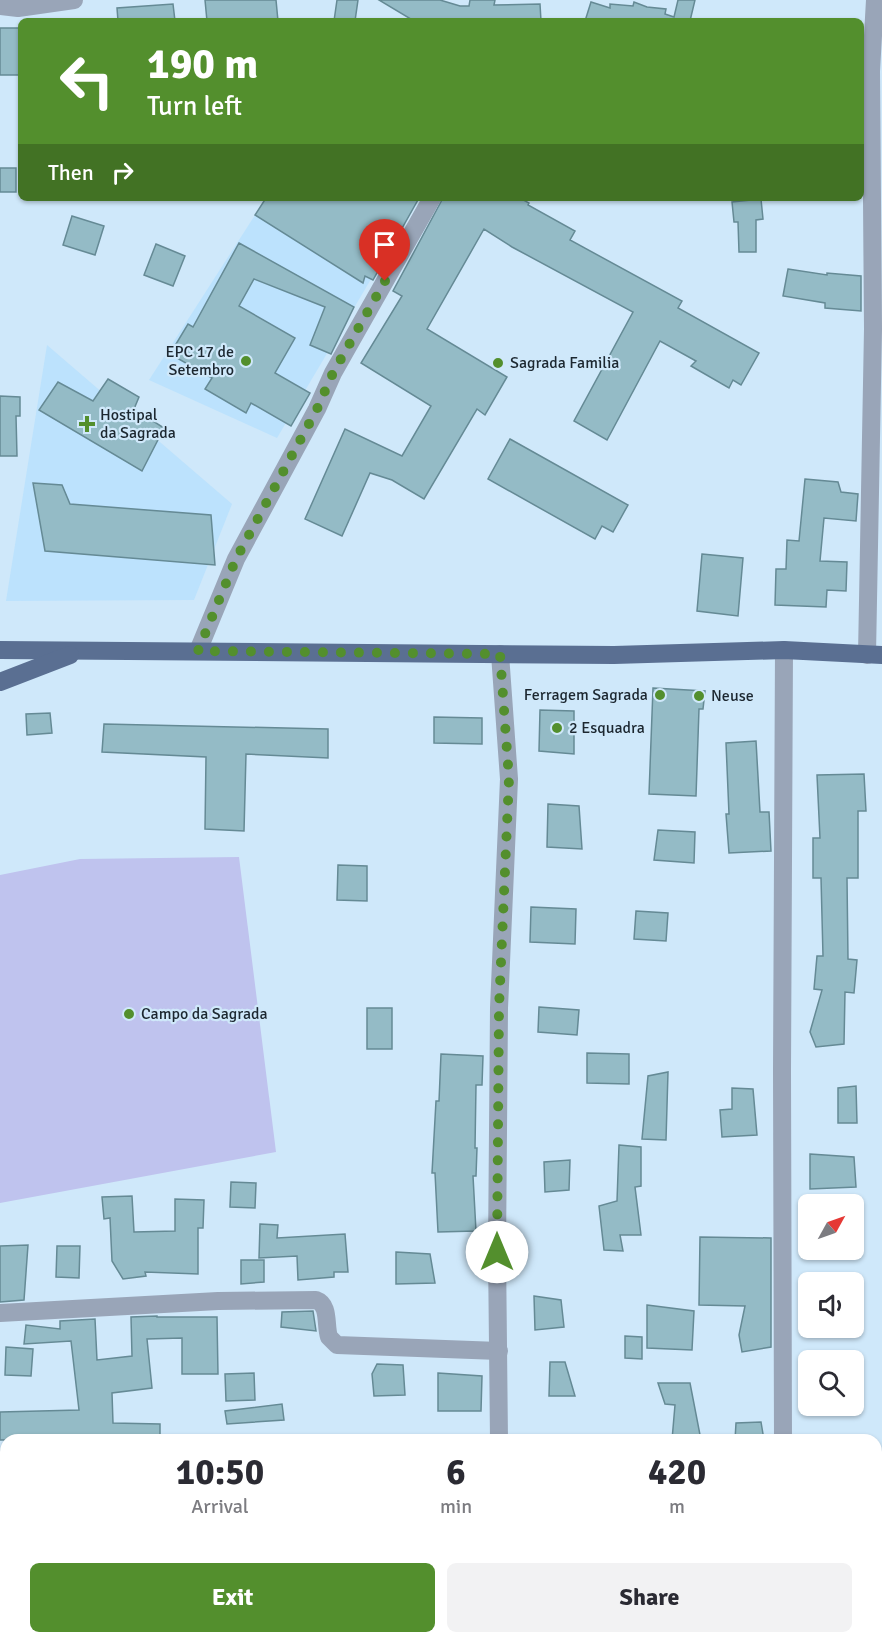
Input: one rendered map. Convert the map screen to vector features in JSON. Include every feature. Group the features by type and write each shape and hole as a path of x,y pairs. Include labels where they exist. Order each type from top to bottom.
{"main road":[{"path":"0,650 614,655 784,650 874,655"},
{"path":"0,682 81,652"}],"street":[{"path":"0,6 18,8 74,0"},
{"path":"874,655 875,0"},
{"path":"198,651 236,559 317,409 333,373 430,201"},
{"path":"783,1434 784,650"},
{"path":"499,1434 497,1252 499,1008 509,779 500,654"},
{"path":"0,1313 207,1301 316,1300 325,1307 328,1337 337,1345 499,1351"}],"shaded area":[{"path":"264,201 417,201 277,438 149,380"},
{"name":"Hostipal da Sagrada","path":"47,345 232,504 194,600 6,601"},
{"name":"Campo da Sagrada","path":"239,857 276,1152 0,1203 0,875 80,859"}],"building":[{"path":"205,0 276,0 278,18 207,18"},
{"path":"337,0 358,0 355,18 334,18"},
{"path":"379,0 440,0 460,6 469,6 470,0 495,0 494,5 540,4 541,18 409,18"},
{"path":"678,0 695,0 691,18 586,18 591,2 610,8 610,4 633,6 634,2 647,7 666,9 665,14 674,17"},
{"path":"173,4 175,18 118,18 117,8"},
{"path":"0,28 18,28 18,75 0,75"},
{"path":"0,168 16,168 16,192 0,192"},
{"path":"264,201 417,201 373,280 365,276 363,283 255,215"},
{"path":"441,201 525,201 529,203 528,205 575,231 570,240 682,301 678,308 759,353 741,385 733,380 729,388 691,366 696,361 660,341 607,440 574,421 633,312 512,247 484,229 427,329 507,377 485,415 477,409 424,499 392,480 370,473 342,536 305,519 345,429 402,456 431,406 361,363 402,296 393,291"},
{"path":"761,201 763,219 756,220 756,252 739,252 738,222 734,222 732,202"},
{"path":"72,216 104,226 95,255 63,245"},
{"path":"239,243 354,307 331,354 310,345 325,307 254,279 239,306 295,338 275,373 310,393 291,426 251,403 246,413 205,389 212,378 170,354 188,324 193,327"},
{"path":"156,244 185,256 173,286 144,275"},
{"path":"788,269 827,275 827,273 861,276 861,311 825,308 825,303 783,296"},
{"path":"108,379 139,397 134,409 164,428 142,471 39,410 58,382 93,401"},
{"path":"0,396 20,397 20,416 16,416 17,456 0,456"},
{"path":"510,439 628,505 613,532 602,526 595,539 488,479"},
{"path":"805,479 838,482 841,492 858,494 856,521 824,518 820,561 847,562 846,591 827,590 826,607 775,605 776,569 786,569 787,540 799,541"},
{"path":"33,483 62,485 70,504 211,515 215,565 45,551"},
{"path":"702,554 743,558 738,616 697,611"},
{"path":"653,688 705,691 703,709 699,709 696,796 649,794"},
{"path":"540,710 574,711 574,754 539,751"},
{"path":"50,713 52,733 27,735 26,714"},
{"path":"434,717 482,718 482,744 434,743"},
{"path":"104,724 328,729 328,758 246,754 244,831 205,829 206,757 102,752"},
{"path":"756,741 760,812 769,812 771,851 729,853 726,814 729,814 726,743"},
{"path":"864,774 866,811 858,811 858,878 847,878 848,959 857,960 854,993 845,992 844,1044 816,1047 810,1032 822,990 814,989 817,956 823,956 821,878 813,878 813,838 820,838 817,775"},
{"path":"548,804 579,806 582,849 547,847"},
{"path":"658,830 695,832 694,863 654,860"},
{"path":"338,865 367,866 367,901 337,900"},
{"path":"531,907 576,909 575,944 530,942"},
{"path":"636,911 668,913 666,941 634,939"},
{"path":"539,1007 579,1010 577,1035 538,1032"},
{"path":"367,1008 392,1008 392,1049 367,1049"},
{"path":"587,1053 629,1054 629,1084 587,1083"},
{"path":"441,1054 483,1056 482,1085 476,1085 475,1148 477,1148 476,1176 473,1176 476,1231 438,1232 435,1173 432,1173"},
{"path":"668,1072 666,1140 642,1139 648,1076"},
{"path":"856,1086 857,1123 838,1123 838,1088"},
{"path":"732,1088 753,1089 757,1135 722,1137 720,1110 732,1109"},
{"path":"619,1145 641,1147 641,1186 635,1187 641,1235 620,1235 623,1251 604,1250 599,1206 617,1201"},
{"path":"810,1154 854,1157 856,1187 810,1189"},
{"path":"570,1160 569,1190 545,1192 544,1162"},
{"path":"231,1182 256,1183 255,1208 230,1207"},
{"path":"132,1196 134,1232 175,1231 175,1199 204,1200 203,1228 198,1228 198,1274 145,1272 146,1276 123,1279 112,1261 110,1218 104,1219 102,1197"},
{"path":"260,1224 278,1225 277,1238 345,1234 348,1272 334,1272 334,1277 298,1280 297,1256 259,1258"},
{"path":"700,1237 771,1238 771,1347 742,1352 739,1335 745,1306 699,1305"},
{"path":"28,1245 24,1300 0,1302 0,1246"},
{"path":"57,1246 80,1246 79,1278 56,1277"},
{"path":"396,1252 430,1254 435,1283 396,1284"},
{"path":"241,1260 264,1260 264,1282 241,1284"},
{"path":"534,1296 561,1300 564,1327 535,1330"},
{"path":"647,1305 694,1311 692,1350 647,1348"},
{"path":"313,1311 316,1331 281,1327 282,1312"},
{"path":"131,1317 217,1317 218,1374 182,1374 182,1338 147,1339 152,1388 112,1393 113,1423 160,1424 160,1434 0,1434 0,1412 79,1410 71,1341 24,1344 26,1325 60,1329 60,1321 95,1319 97,1360 132,1356"},
{"path":"625,1336 642,1337 642,1359 625,1358"},
{"path":"6,1347 33,1349 31,1376 5,1375"},
{"path":"550,1362 565,1362 575,1396 549,1396"},
{"path":"377,1364 403,1365 405,1395 374,1396 372,1374"},
{"path":"254,1373 255,1400 226,1401 225,1374"},
{"path":"438,1373 482,1376 481,1411 438,1411"},
{"path":"658,1383 690,1383 700,1434 673,1434 675,1405 665,1404"},
{"path":"282,1404 284,1420 227,1424 225,1411"},
{"path":"761,1422 763,1434 735,1434 736,1423"}],"place":[{"name":"EPC 17 de Setembro","path":"246,361"},
{"name":"Sagrada Familia","path":"498,363"},
{"name":"Hostipal da Sagrada","path":"87,424"},
{"name":"Ferragem Sagrada","path":"660,695"},
{"name":"Neuse","path":"699,696"},
{"name":"2 Esquadra","path":"557,728"},
{"name":"Campo da Sagrada","path":"129,1014"}],"route":[{"path":"385,281 333,373 317,409 236,559 198,651 500,654 509,779 499,1008 497,1252"}]}
